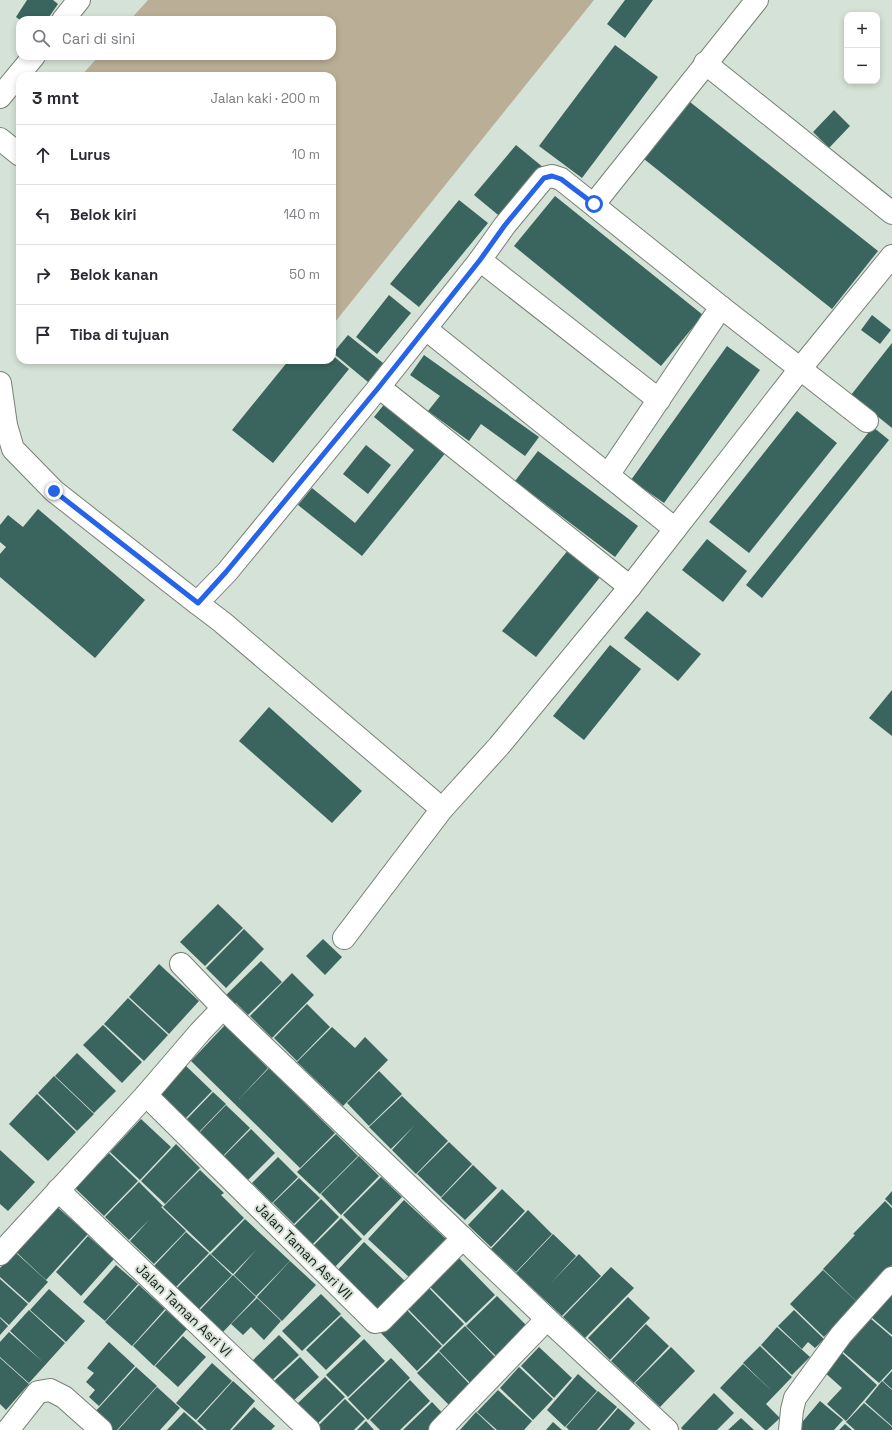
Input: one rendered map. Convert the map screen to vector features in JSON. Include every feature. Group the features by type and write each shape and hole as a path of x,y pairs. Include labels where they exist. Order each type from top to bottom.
{"street":[{"path":"66,16 79,0"},
{"path":"594,204 705,63 757,0"},
{"path":"21,72 31,60"},
{"path":"705,63 892,213"},
{"path":"0,97 16,78"},
{"path":"0,139 16,152"},
{"path":"198,603 226,572 379,387 480,260 505,225 544,178 552,176 561,179 867,421"},
{"path":"344,938 442,809 499,746 630,588 800,369 892,256"},
{"path":"480,260 659,400"},
{"path":"608,475 721,307"},
{"path":"426,329 675,529"},
{"path":"0,383 6,425 13,449 54,491 222,622 442,809"},
{"path":"379,387 630,588"},
{"path":"181,964 223,1008 547,1319 667,1430"},
{"path":"0,1254 146,1095 200,1032 223,1008"},
{"name":"Jalan Taman Asri VII","path":"146,1095 375,1322 381,1321 463,1238"},
{"name":"Jalan Taman Asri VI","path":"58,1190 309,1430"},
{"path":"790,1430 795,1398 841,1335 892,1278"},
{"path":"440,1430 547,1319"},
{"path":"8,1430 38,1392 50,1390 64,1397 101,1430"}],"shaded area":[{"path":"148,0 594,0 336,321 336,72 85,72 95,60 336,60 336,16 134,16"}],"building":[{"path":"27,0 53,0 58,4 50,16 17,16"},
{"path":"625,0 653,0 625,38 607,24"},
{"path":"615,45 658,77 582,178 539,146"},
{"path":"690,102 878,251 832,309 644,159"},
{"path":"834,110 850,126 829,148 813,132"},
{"path":"516,145 544,168 503,219 474,195"},
{"path":"555,196 703,315 661,366 514,246"},
{"path":"459,200 488,223 419,307 390,284"},
{"path":"389,295 411,313 377,354 356,337"},
{"path":"872,315 891,330 880,344 861,330"},
{"path":"348,335 383,363 368,382 336,355 336,349"},
{"path":"892,343 892,428 851,395"},
{"path":"727,346 760,370 664,503 631,480"},
{"path":"424,355 539,437 525,456 481,424 469,441 428,411 440,396 410,375"},
{"path":"336,358 349,369 273,463 232,430 286,364 336,364"},
{"path":"386,402 447,451 362,556 298,505 312,488 355,523 414,450 374,417"},
{"path":"797,411 837,443 749,553 709,522"},
{"path":"873,427 889,440 762,598 746,585"},
{"path":"366,445 391,465 368,494 343,474"},
{"path":"538,451 638,526 615,557 515,481"},
{"path":"38,509 145,600 95,658 0,577 0,554 6,547 0,542 0,525 8,515 23,527"},
{"path":"707,539 747,571 723,602 682,570"},
{"path":"573,544 605,571 536,657 502,631"},
{"path":"647,611 701,654 678,681 624,638"},
{"path":"610,645 641,669 584,740 553,716"},
{"path":"892,690 892,736 869,718"},
{"path":"269,707 362,791 332,823 239,741"},
{"path":"218,904 243,928 205,966 180,942"},
{"path":"244,929 264,949 226,988 206,968"},
{"path":"323,939 342,957 325,975 306,956"},
{"path":"261,961 282,982 248,1015 236,1003 231,1008 222,999"},
{"path":"159,964 199,1001 169,1034 129,997"},
{"path":"292,973 314,995 272,1038 250,1016"},
{"path":"128,998 168,1035 144,1061 104,1024"},
{"path":"307,1004 330,1027 297,1061 274,1038"},
{"path":"103,1025 142,1062 122,1083 83,1045"},
{"path":"225,1025 268,1068 239,1099 269,1068 335,1133 300,1168 191,1061"},
{"path":"332,1027 355,1048 365,1037 388,1060 343,1106 297,1062"},
{"path":"77,1053 116,1091 94,1113 55,1076"},
{"path":"185,1065 212,1091 185,1119 158,1093"},
{"path":"379,1071 402,1094 369,1126 347,1103"},
{"path":"54,1076 94,1114 77,1131 38,1093"},
{"path":"213,1092 226,1104 199,1132 186,1120"},
{"path":"37,1094 76,1132 48,1161 9,1124"},
{"path":"402,1096 448,1141 416,1174 392,1150 414,1126 391,1149 369,1127"},
{"path":"226,1105 250,1128 223,1156 199,1133"},
{"path":"141,1119 171,1147 140,1180 110,1152"},
{"path":"251,1129 275,1153 248,1180 224,1156"},
{"path":"336,1134 358,1156 320,1194 297,1172"},
{"path":"449,1142 472,1164 441,1197 417,1174"},
{"path":"176,1144 200,1168 165,1204 141,1181"},
{"path":"0,1150 35,1182 8,1211 0,1204"},
{"path":"109,1153 138,1181 104,1216 75,1188"},
{"path":"359,1156 379,1176 341,1215 321,1194"},
{"path":"278,1157 298,1177 272,1203 252,1183"},
{"path":"473,1165 497,1188 465,1220 441,1198"},
{"path":"200,1170 224,1193 221,1195 244,1218 210,1252 163,1207"},
{"path":"381,1177 402,1197 364,1236 343,1215"},
{"path":"299,1178 320,1198 294,1224 273,1203"},
{"path":"139,1182 163,1206 161,1207 186,1231 154,1264 130,1241 149,1220 129,1240 105,1217"},
{"path":"502,1189 525,1211 491,1247 468,1225"},
{"path":"892,1191 892,1206 885,1199"},
{"path":"321,1199 339,1217 309,1248 290,1230"},
{"path":"404,1200 446,1239 410,1278 368,1239"},
{"path":"885,1201 892,1208 892,1265 857,1302 823,1269 855,1235 853,1234"},
{"path":"56,1206 88,1234 46,1280 15,1251"},
{"path":"528,1210 552,1234 516,1272 491,1249"},
{"path":"341,1218 362,1239 331,1271 310,1249"},
{"path":"245,1219 290,1261 256,1296 234,1275 256,1250 233,1274 211,1254"},
{"path":"186,1232 209,1253 176,1287 154,1266"},
{"path":"553,1234 576,1256 551,1283 579,1254 601,1276 562,1316 516,1273"},
{"path":"88,1236 114,1259 81,1296 56,1272"},
{"path":"364,1242 406,1282 377,1314 334,1274"},
{"path":"15,1252 48,1282 29,1303 0,1277 0,1268"},
{"path":"210,1254 232,1275 199,1309 177,1288"},
{"path":"459,1258 495,1295 466,1323 430,1287"},
{"path":"290,1261 316,1285 282,1321 257,1297"},
{"path":"116,1265 138,1284 105,1321 83,1302"},
{"path":"611,1267 634,1288 585,1338 563,1317"},
{"path":"823,1270 857,1302 824,1337 790,1304"},
{"path":"233,1275 256,1297 223,1332 200,1310"},
{"path":"0,1279 28,1304 9,1325 0,1317"},
{"path":"139,1285 165,1309 132,1346 105,1322"},
{"path":"428,1287 464,1324 443,1345 407,1308"},
{"path":"49,1289 85,1321 66,1342 30,1310"},
{"path":"321,1294 341,1314 302,1351 282,1331"},
{"path":"892,1294 892,1335 871,1317"},
{"path":"497,1296 531,1330 500,1360 466,1326"},
{"path":"628,1297 650,1318 610,1360 588,1338"},
{"path":"257,1298 281,1321 264,1340 251,1327 243,1335 231,1324"},
{"path":"406,1309 442,1346 417,1371 381,1333"},
{"path":"29,1310 65,1343 29,1383 0,1357 0,1342 9,1332 43,1362 10,1331"},
{"path":"166,1310 187,1329 154,1366 133,1346"},
{"path":"794,1310 824,1339 815,1348 808,1342 802,1349 778,1326"},
{"path":"341,1316 361,1336 326,1370 306,1350"},
{"path":"0,1318 8,1326 0,1335"},
{"path":"871,1319 892,1337 892,1369 879,1383 842,1351"},
{"path":"646,1324 669,1346 634,1383 611,1361"},
{"path":"465,1326 500,1362 474,1387 439,1351"},
{"path":"777,1327 810,1357 792,1375 761,1345"},
{"path":"279,1335 299,1355 270,1382 251,1362"},
{"path":"183,1336 206,1357 178,1387 155,1366"},
{"path":"364,1339 385,1361 348,1397 326,1375"},
{"path":"109,1342 135,1366 99,1406 89,1397 95,1390 86,1382 94,1373 87,1368"},
{"path":"760,1346 792,1377 766,1404 780,1418 767,1430 765,1430 720,1388 743,1364 772,1391 743,1363"},
{"path":"539,1347 572,1378 554,1398 521,1366"},
{"path":"671,1347 695,1371 660,1407 635,1383"},
{"path":"840,1351 877,1385 846,1421 827,1404 842,1388 823,1371"},
{"path":"439,1352 473,1388 452,1408 417,1373"},
{"path":"300,1357 319,1377 291,1403 272,1383"},
{"path":"0,1358 29,1384 6,1410 0,1404"},
{"path":"391,1358 410,1378 368,1420 348,1399"},
{"path":"212,1363 232,1381 196,1420 176,1403"},
{"path":"136,1367 157,1386 117,1430 112,1430 94,1413"},
{"path":"519,1367 553,1399 533,1420 500,1388"},
{"path":"892,1371 892,1389 883,1381"},
{"path":"578,1374 597,1391 565,1427 547,1410"},
{"path":"325,1377 345,1397 315,1426 295,1406"},
{"path":"410,1380 430,1401 400,1430 380,1430 370,1420"},
{"path":"233,1381 255,1401 230,1430 207,1430 197,1421"},
{"path":"882,1381 892,1390 892,1426 865,1402"},
{"path":"157,1387 180,1408 160,1430 118,1430"},
{"path":"498,1390 532,1421 524,1430 497,1430 477,1412"},
{"path":"598,1391 617,1407 597,1430 569,1430 566,1427"},
{"path":"714,1393 734,1413 717,1430 683,1430 681,1428"},
{"path":"345,1399 365,1419 354,1430 318,1430 316,1428"},
{"path":"820,1401 843,1420 834,1430 801,1430 798,1427"},
{"path":"432,1402 448,1419 437,1430 403,1430"},
{"path":"864,1403 892,1427 892,1430 855,1430 846,1422"},
{"path":"254,1407 275,1426 271,1430 232,1430"},
{"path":"618,1408 635,1423 629,1430 599,1430"},
{"path":"184,1412 204,1430 167,1430"},
{"path":"476,1412 495,1430 460,1430"},
{"path":"741,1418 754,1430 728,1430"},
{"path":"366,1421 374,1430 357,1430"},
{"path":"553,1422 562,1430 546,1430"},
{"path":"845,1424 852,1430 839,1430"}],"route":[{"path":"54,491 198,603 226,572 379,387 480,260 505,225 544,178 552,176 561,179 594,204"}]}
